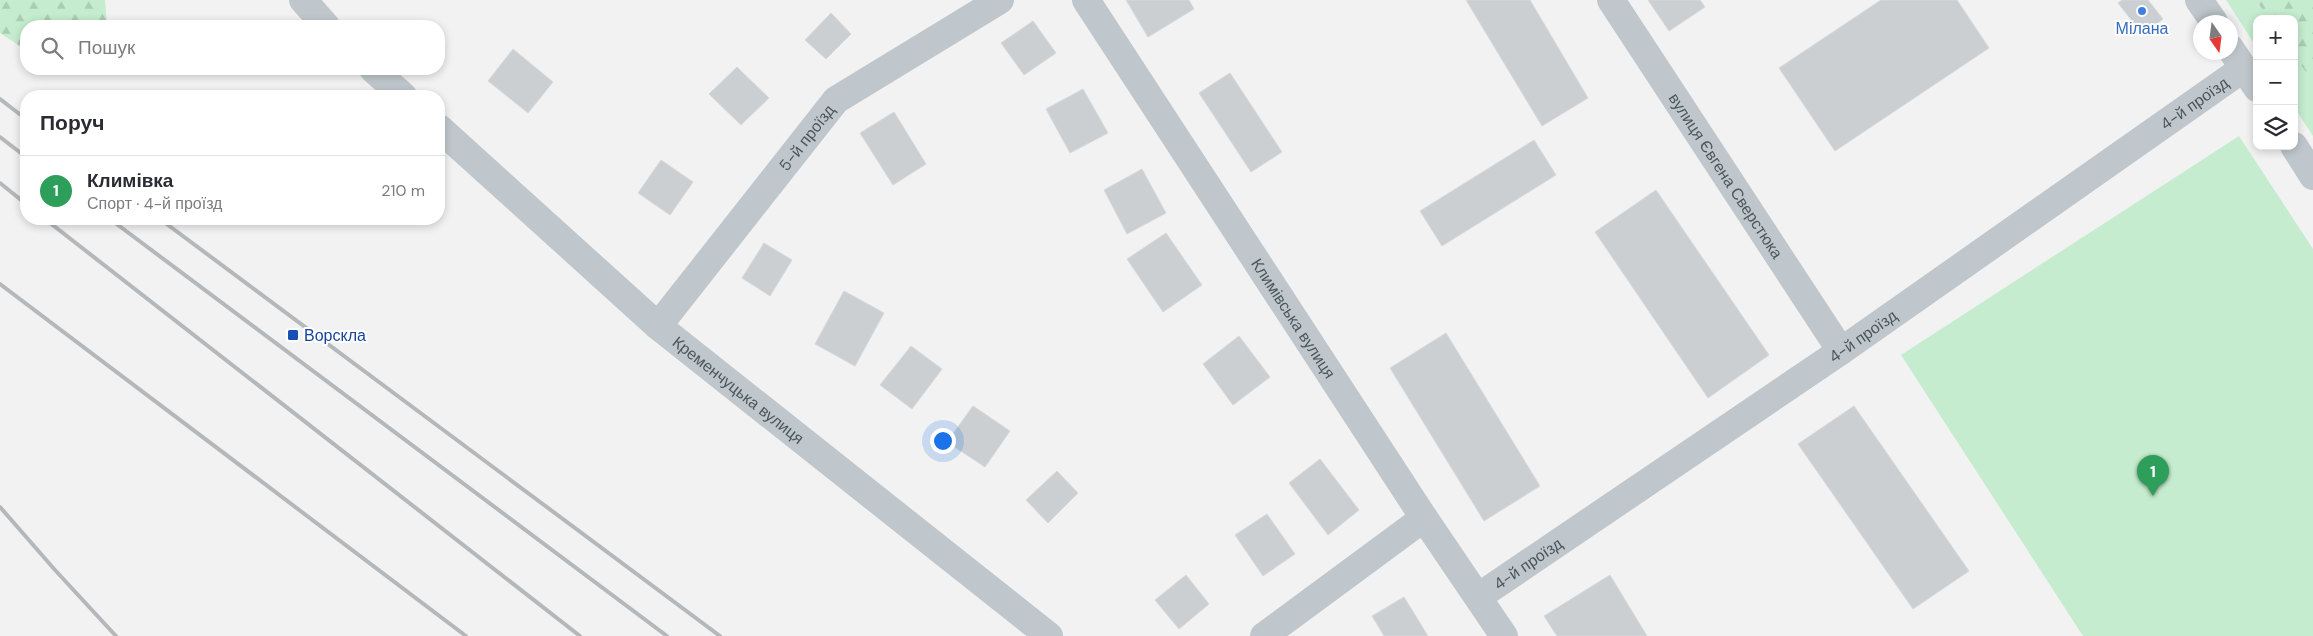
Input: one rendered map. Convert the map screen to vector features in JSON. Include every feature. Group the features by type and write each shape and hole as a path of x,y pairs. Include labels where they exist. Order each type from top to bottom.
{"street":[{"path":"303,0 321,20"},
{"name":"5-й проїзд","path":"658,326 836,100 1000,0"},
{"name":"Климівська вулиця","path":"1086,0 1424,518 1504,636"},
{"name":"вулиця Євгена Сверстюка","path":"1611,0 1841,351"},
{"path":"2199,0 2209,15"},
{"name":"4-й проїзд","path":"1478,597 1841,351 2244,68"},
{"path":"380,75 397,90"},
{"name":"Кременчуцька вулиця","path":"445,133 658,326 1050,636"},
{"path":"2297,150 2313,176"},
{"path":"1264,636 1424,518"}],"green space":[{"path":"0,0 105,0 107,20 20,20 20,46 0,33"},
{"path":"2226,0 2313,0 2313,136 2298,113 2298,15 2253,15 2253,42 2238,19 2238,15 2236,15"},
{"path":"2256,0 2313,0 2313,82 2298,61 2298,15 2266,15"},
{"path":"2239,136 2313,249 2313,636 2083,636 1901,355"}],"building":[{"path":"1126,0 1189,0 1194,9 1148,37"},
{"path":"1466,0 1530,0 1588,98 1542,126"},
{"path":"1648,0 1700,0 1705,7 1669,31"},
{"path":"1881,0 1957,0 1989,48 1835,151 1779,68"},
{"path":"2122,0 2148,0 2163,19 2143,35 2118,3"},
{"path":"831,13 851,34 826,59 805,40"},
{"path":"1033,21 1056,53 1024,75 1001,43"},
{"path":"513,49 553,82 528,113 488,81"},
{"path":"737,67 769,98 741,125 709,94"},
{"path":"1230,73 1282,152 1251,172 1199,93"},
{"path":"1083,89 1108,133 1070,153 1046,109"},
{"path":"894,112 926,164 893,185 860,133"},
{"path":"1534,140 1556,175 1442,246 1420,211"},
{"path":"661,160 693,182 670,215 638,193"},
{"path":"1142,169 1166,213 1127,234 1104,190"},
{"path":"1656,190 1769,355 1708,398 1595,232"},
{"path":"1166,233 1202,285 1163,312 1127,259"},
{"path":"764,243 792,260 770,296 742,278"},
{"path":"844,291 884,313 855,366 815,344"},
{"path":"1446,333 1540,486 1484,521 1390,368"},
{"path":"1239,336 1270,377 1233,405 1203,364"},
{"path":"911,346 942,369 912,409 880,385"},
{"path":"973,406 1010,431 985,467 947,442"},
{"path":"1854,406 1969,571 1913,609 1798,444"},
{"path":"1320,459 1359,510 1328,535 1289,483"},
{"path":"1057,471 1078,493 1048,523 1026,500"},
{"path":"1267,514 1295,554 1263,576 1235,535"},
{"path":"1186,575 1209,604 1179,629 1155,600"},
{"path":"1610,575 1647,636 1557,636 1544,616"},
{"path":"1404,597 1428,636 1384,636 1372,616"}],"railway":[{"path":"0,99 20,114"},
{"path":"0,137 20,152"},
{"path":"0,183 20,199"},
{"path":"53,225 580,636"},
{"path":"118,225 667,636"},
{"path":"168,225 720,636"},
{"path":"0,284 466,636"},
{"path":"0,507 116,636"}],"place":[{"name":"Мілана","path":"2142,11"},
{"name":"Ворскла","path":"293,335"},
{"name":"Климівка","path":"2153,496"}]}
